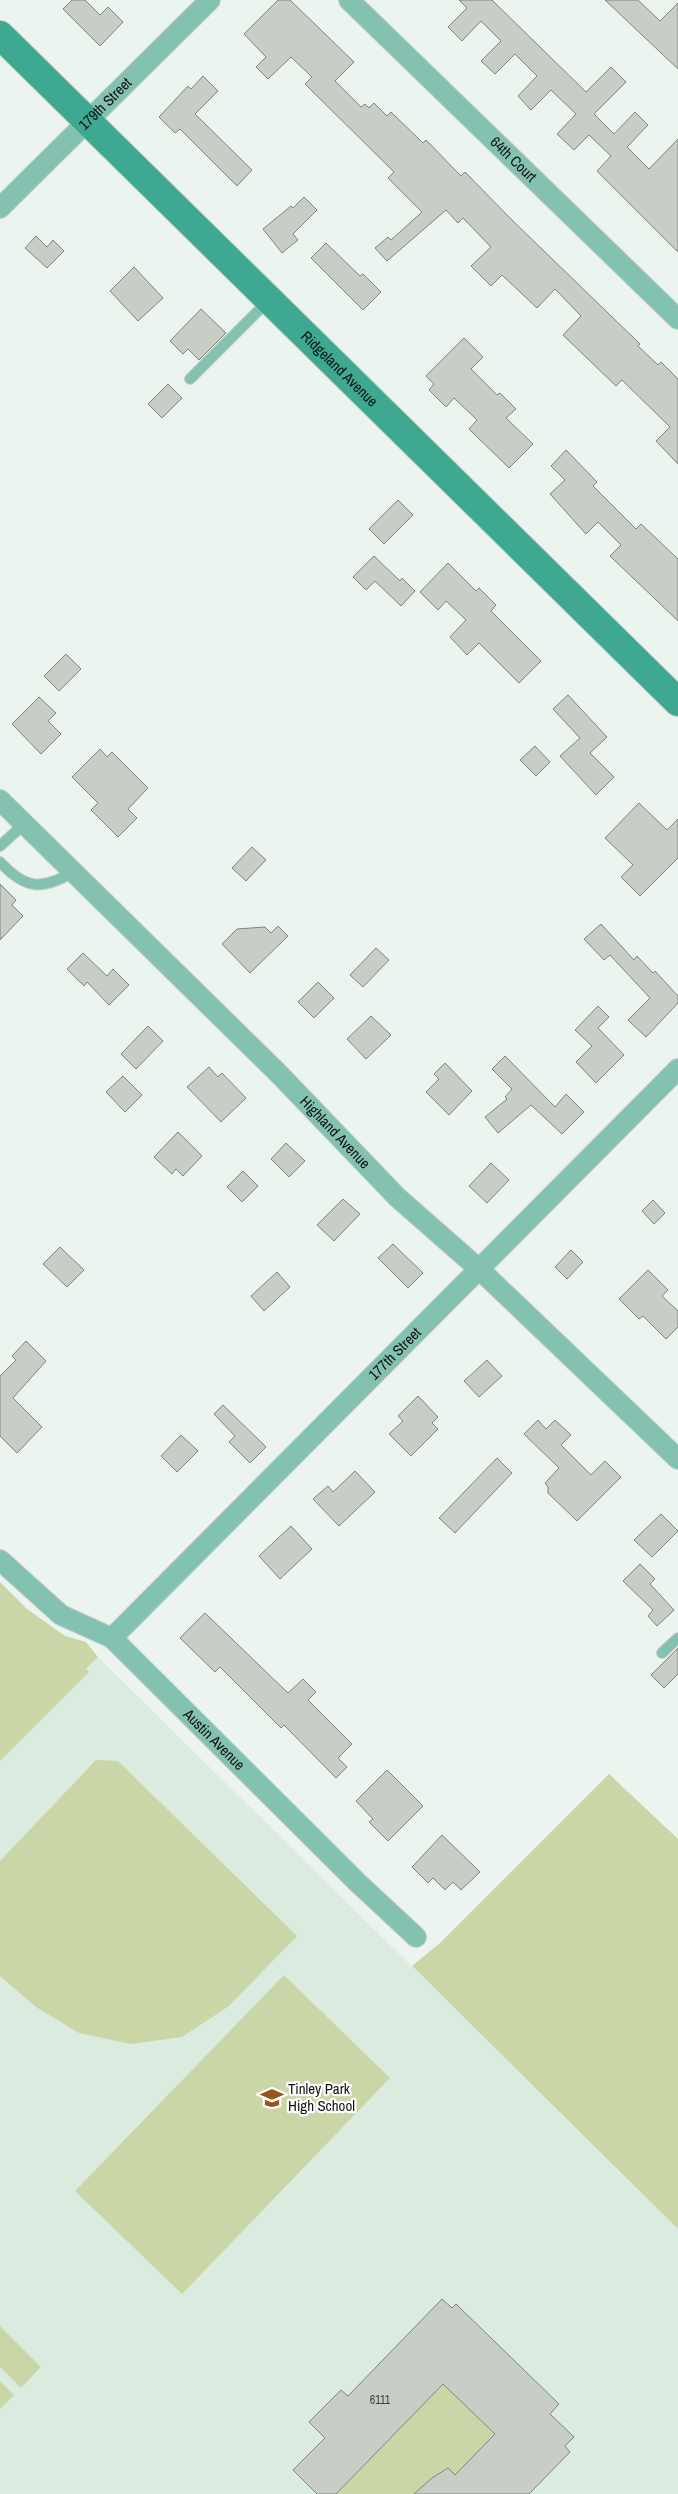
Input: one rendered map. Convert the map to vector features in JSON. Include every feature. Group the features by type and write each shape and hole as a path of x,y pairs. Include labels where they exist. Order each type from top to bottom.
{"street":[{"name":"179th Street","path":"0,208 86,120 210,0"},
{"name":"64th Court","path":"349,0 678,319"},
{"name":"Ridgeland Avenue","path":"0,35 678,702"},
{"name":"Highland Avenue","path":"0,800 279,1074 397,1197 479,1269 678,1459"},
{"name":"177th Street","path":"112,1638 678,1070"},
{"name":"Austin Avenue","path":"0,1560 61,1615 112,1638 357,1882 416,1937"}],"lane":[{"path":"190,379 270,299"},
{"path":"0,846 24,824"},
{"path":"0,862 11,874 27,884 42,886 56,882 74,872"},
{"path":"662,1653 678,1638"}],"shaded area":[{"name":"Tinley Park High School","path":"98,1657 678,2229 678,2494 0,2494 0,1756"}],"green space":[{"path":"0,1582 27,1609 65,1636 86,1642 98,1657 86,1669 89,1672 0,1761"},
{"path":"96,1760 118,1761 297,1936 229,2006 182,2037 131,2044 79,2033 36,2007 0,1976 0,1861"},
{"path":"609,1774 678,1839 678,2229 412,1966 440,1943"},
{"path":"284,1975 390,2078 182,2294 75,2191"},
{"path":"0,2326 41,2367 21,2388 0,2367"},
{"path":"0,2381 14,2395 0,2409"},
{"path":"443,2384 495,2434 455,2475 448,2468 432,2478 416,2494 336,2494"}],"building":[{"path":"72,0 85,0 100,15 108,7 123,22 100,46 63,9"},
{"path":"278,0 290,0 354,62 335,81 361,107 365,104 369,108 374,103 387,116 391,112 423,143 426,140 461,176 465,172 640,344 638,346 658,365 661,362 678,379 678,464 656,441 670,427 622,380 616,386 563,335 581,316 555,289 537,308 502,275 491,286 471,266 491,247 463,218 458,223 446,210 387,261 375,248 388,237 391,240 422,212 388,178 394,172 305,84 312,77 291,57 268,79 256,67 266,57 244,34"},
{"path":"459,0 492,0 586,92 611,67 626,82 594,114 614,134 635,112 648,125 627,147 649,169 678,139 678,252 597,171 611,156 589,135 574,150 557,134 576,114 551,90 531,110 518,96 537,76 515,54 495,74 481,61 501,41 481,21 462,41 448,27 467,8"},
{"path":"605,0 638,0 660,21 678,3 678,69"},
{"path":"203,76 218,91 195,114 252,170 237,186 180,129 175,133 159,117 188,86 191,89"},
{"path":"304,197 317,210 293,234 298,240 282,253 263,229 291,206 293,208"},
{"path":"36,236 47,247 53,240 64,251 47,268 25,248"},
{"path":"326,243 360,276 363,274 381,292 363,310 311,258"},
{"path":"134,267 163,298 138,321 110,291"},
{"path":"201,309 226,333 199,360 188,349 183,354 170,341"},
{"path":"464,338 483,357 471,369 497,395 500,393 516,409 506,418 533,444 509,468 469,429 477,420 454,398 446,407 429,390 434,384 426,376"},
{"path":"168,384 182,398 162,418 148,404"},
{"path":"566,450 597,482 593,486 636,529 641,524 678,559 678,621 610,556 621,545 598,522 586,534 550,494 565,480 551,466"},
{"path":"398,500 413,515 384,544 369,529"},
{"path":"374,556 400,581 402,578 415,591 401,606 375,581 366,590 353,577"},
{"path":"448,563 476,591 479,588 496,605 491,611 541,661 519,683 479,643 467,655 450,637 466,620 446,601 438,610 420,592"},
{"path":"66,654 81,669 59,691 44,676"},
{"path":"568,695 607,737 590,753 614,777 596,795 560,756 580,738 553,709"},
{"path":"39,697 56,713 48,721 61,734 41,754 12,724"},
{"path":"535,746 550,762 536,776 520,760"},
{"path":"100,749 107,757 112,752 148,788 128,809 137,818 118,837 91,810 98,803 72,777"},
{"path":"639,803 667,830 678,819 678,858 640,896 621,877 633,865 605,838"},
{"path":"252,847 266,860 246,881 232,868"},
{"path":"0,884 16,900 12,905 23,916 0,940"},
{"path":"601,924 634,960 637,956 653,973 655,971 678,996 678,1003 646,1037 628,1020 650,998 610,955 604,960 584,939"},
{"path":"278,926 288,936 250,973 222,944 237,929 265,927 271,933"},
{"path":"376,948 389,960 363,987 350,975"},
{"path":"83,953 107,976 113,969 129,985 109,1005 87,982 84,986 67,969"},
{"path":"318,982 334,998 314,1018 298,1002"},
{"path":"598,1006 609,1017 598,1028 624,1055 596,1083 576,1062 592,1046 575,1030"},
{"path":"371,1016 391,1035 366,1059 347,1039"},
{"path":"148,1026 163,1041 136,1069 121,1054"},
{"path":"505,1056 555,1107 566,1094 584,1112 562,1134 531,1105 498,1133 485,1117 507,1099 505,1097 512,1089 492,1069"},
{"path":"445,1063 472,1091 449,1115 426,1092 439,1079 434,1074"},
{"path":"209,1067 218,1077 222,1073 246,1098 221,1122 187,1087"},
{"path":"123,1076 142,1095 125,1112 106,1092"},
{"path":"178,1132 202,1156 183,1176 176,1169 172,1174 154,1157"},
{"path":"286,1143 305,1161 289,1177 271,1159"},
{"path":"491,1163 509,1180 487,1203 469,1186"},
{"path":"243,1171 258,1186 242,1202 227,1187"},
{"path":"343,1199 360,1214 334,1241 317,1225"},
{"path":"653,1200 665,1213 654,1224 642,1211"},
{"path":"393,1244 423,1273 408,1288 378,1258"},
{"path":"60,1247 84,1270 67,1287 43,1264"},
{"path":"571,1250 583,1262 567,1279 555,1267"},
{"path":"648,1270 668,1290 662,1296 678,1311 678,1327 666,1339 643,1316 639,1319 619,1299"},
{"path":"277,1272 290,1287 264,1311 251,1296"},
{"path":"26,1341 46,1361 13,1398 42,1427 17,1453 0,1436 0,1376 16,1360 12,1356"},
{"path":"487,1360 502,1376 479,1397 464,1381"},
{"path":"418,1396 438,1417 432,1423 438,1429 411,1456 389,1434 403,1421 398,1416"},
{"path":"223,1405 266,1447 250,1463 229,1442 235,1436 214,1414"},
{"path":"538,1420 546,1429 555,1420 571,1435 561,1445 591,1475 605,1461 621,1477 577,1521 548,1493 548,1487 545,1483 559,1468 524,1434"},
{"path":"181,1435 198,1451 177,1472 161,1456"},
{"path":"497,1458 512,1473 455,1533 439,1518"},
{"path":"355,1471 375,1492 339,1526 313,1499 328,1486 333,1492"},
{"path":"661,1514 678,1531 652,1557 634,1540"},
{"path":"291,1526 312,1549 280,1579 259,1556"},
{"path":"640,1564 655,1579 650,1584 674,1610 657,1626 648,1616 653,1610 623,1581"},
{"path":"205,1613 288,1693 303,1679 316,1692 308,1700 352,1744 338,1758 347,1767 336,1778 284,1725 281,1728 220,1667 215,1672 180,1638"},
{"path":"678,1648 678,1674 664,1688 651,1675"},
{"path":"387,1770 423,1806 388,1841 369,1822 373,1819 356,1801"},
{"path":"442,1835 480,1872 461,1890 453,1882 445,1890 433,1878 428,1883 412,1867"},
{"path":"442,2299 452,2308 456,2304 559,2404 550,2414 574,2437 565,2446 570,2452 529,2494 414,2494 432,2478 448,2468 455,2475 495,2434 443,2384 336,2494 317,2494 293,2470 325,2438 309,2422 341,2390 348,2396"}],"place":[{"name":"Tinley Park High School","path":"272,2098"}]}
